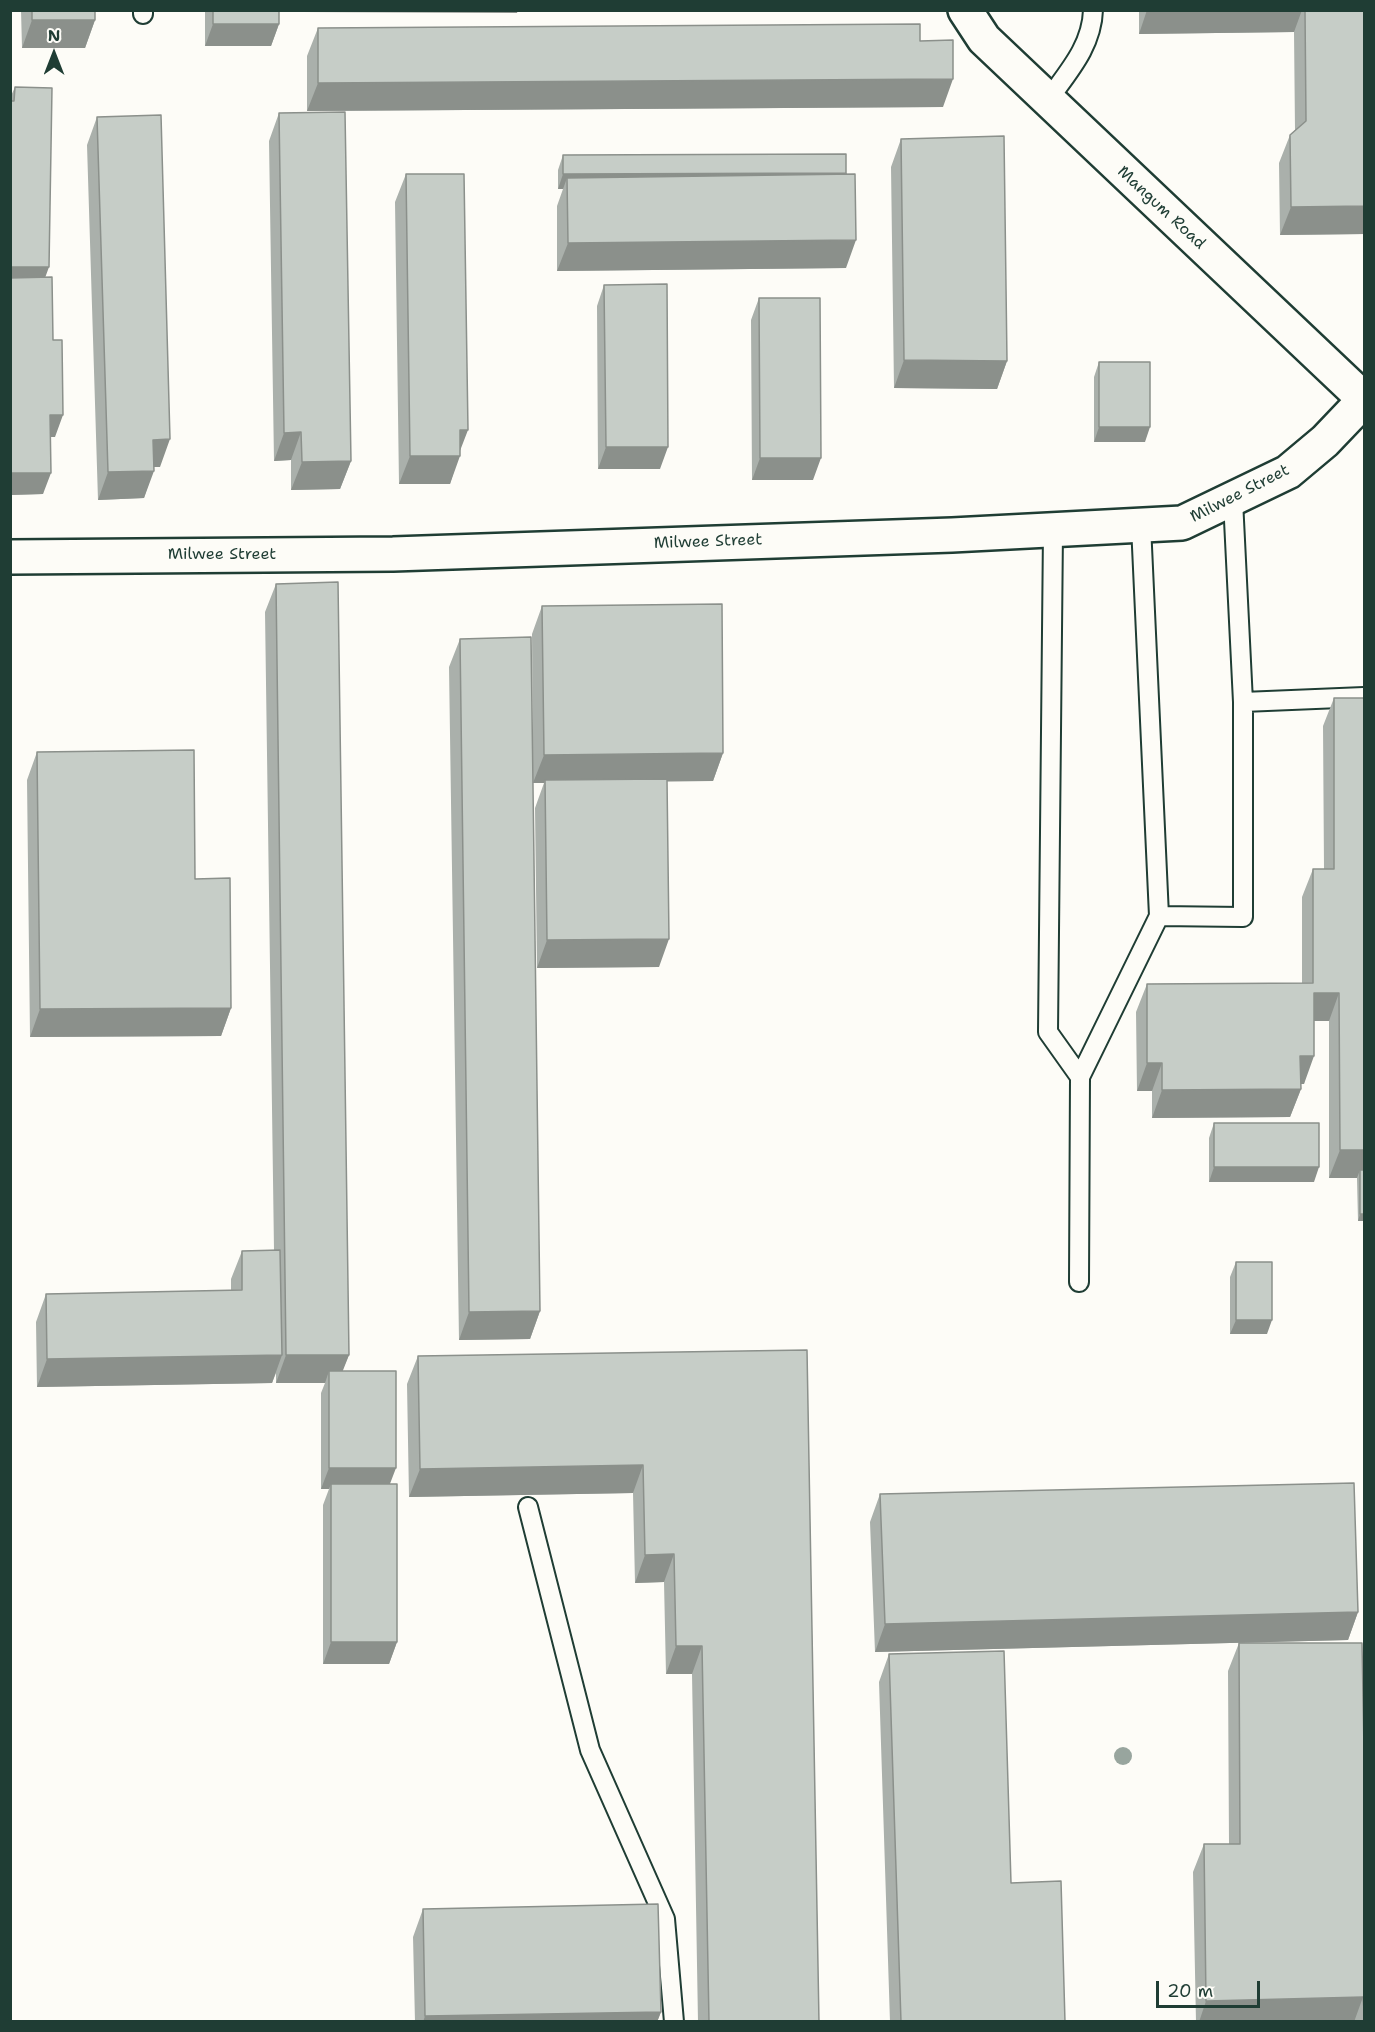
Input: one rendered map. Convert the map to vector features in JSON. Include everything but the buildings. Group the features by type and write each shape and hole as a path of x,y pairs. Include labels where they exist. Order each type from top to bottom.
{"street":[{"name":"Mangum Road","path":"965,10 984,39 1365,400"},
{"name":"Milwee Street","path":"10,557 393,554 1053,531 1182,523 1288,472 1326,441 1365,400"}],"lane":[{"path":"1048,100 1082,51 1092,28 1093,10"},
{"path":"1159,916 1244,917 1244,702 1233,500"},
{"path":"1079,1282 1080,1077 1159,916 1141,525"},
{"path":"1053,531 1048,1032 1080,1077"},
{"path":"1244,702 1365,697"},
{"path":"528,1507 590,1750 665,1918 674,2022"}]}
